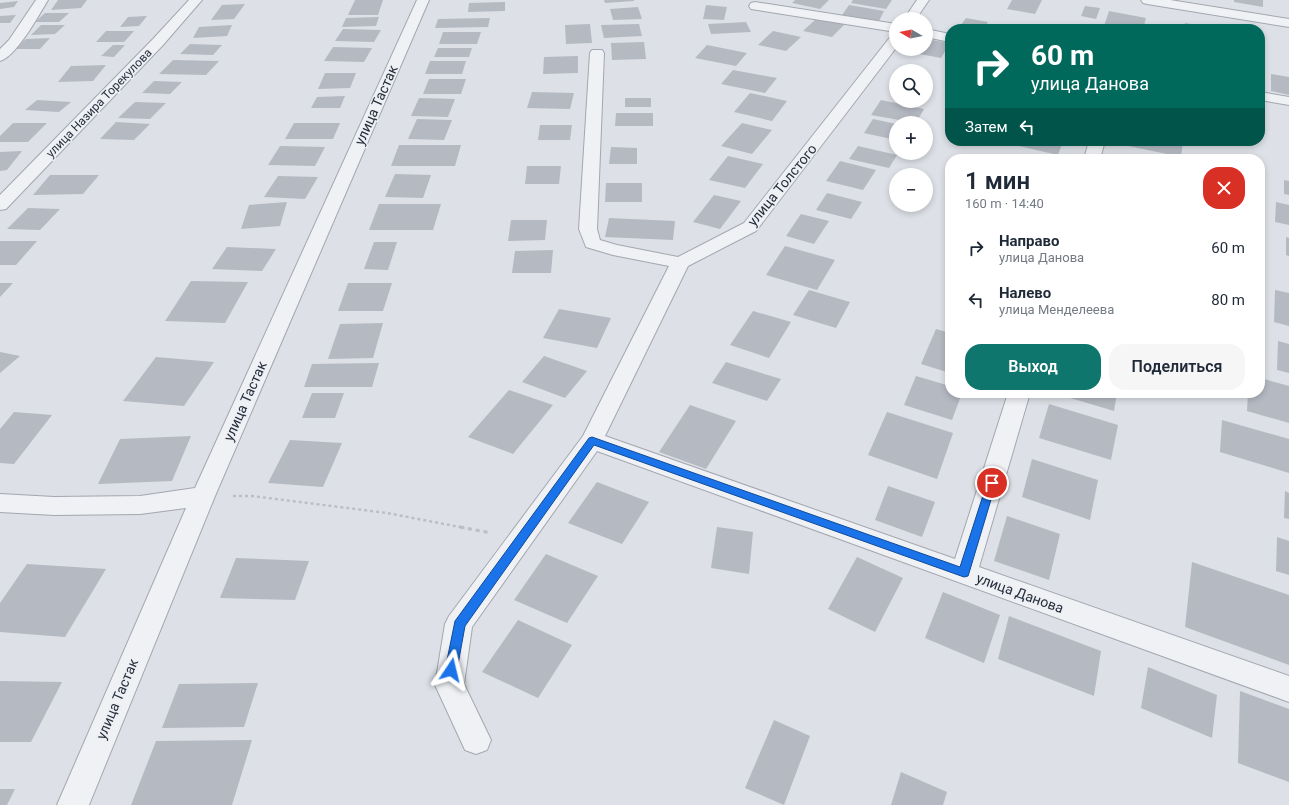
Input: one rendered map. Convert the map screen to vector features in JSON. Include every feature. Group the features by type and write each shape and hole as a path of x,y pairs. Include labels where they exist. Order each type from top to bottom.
{"street":[{"path":"0,57 14,43 42,0"},
{"name":"улица Назира Торекулова","path":"0,205 158,42 196,0"},
{"name":"улица Тастак","path":"73,805 203,496 423,0"},
{"path":"915,12 923,0"},
{"path":"1147,0 1289,23"},
{"path":"754,6 889,27"},
{"path":"933,34 945,37"},
{"name":"улица Толстого","path":"680,263 750,227 889,48"},
{"path":"476,740 449,685 459,624 592,440 680,263 613,250 592,243 588,229 597,53"},
{"path":"1265,97 1289,101"},
{"path":"964,573 1017,398"},
{"name":"улица Данова","path":"592,440 1289,689"},
{"path":"0,502 54,506 140,505 203,496"}],"path":[{"path":"203,496 252,496 380,512 521,539"}],"building":[{"path":"58,0 87,0 81,8 51,10"},
{"path":"355,0 383,0 378,15 348,15"},
{"path":"604,0 634,0 634,1 605,3"},
{"path":"795,0 829,0 820,9 792,3"},
{"path":"853,0 892,0 886,9 851,3"},
{"path":"1012,0 1042,0 1035,14 1007,9"},
{"path":"1234,0 1263,0 1263,7 1234,2"},
{"path":"18,1 14,7 0,9 0,3"},
{"path":"505,2 505,11 468,12 469,3"},
{"path":"245,4 234,19 211,20 222,5"},
{"path":"706,5 727,7 724,20 703,19"},
{"path":"849,5 884,11 879,21 842,15"},
{"path":"1085,6 1100,8 1096,19 1081,16"},
{"path":"638,7 642,19 613,20 610,9"},
{"path":"1109,11 1146,18 1144,24 1105,24"},
{"path":"45,13 69,13 59,22 35,22"},
{"path":"16,15 10,23 0,23 0,16"},
{"path":"147,16 139,26 120,27 128,17"},
{"path":"379,17 376,26 342,27 346,18"},
{"path":"490,18 488,27 435,28 438,19"},
{"path":"817,18 845,24 832,37 803,31"},
{"path":"966,18 988,22 987,24 962,24"},
{"path":"746,22 751,32 711,34 708,24"},
{"path":"590,24 592,43 566,44 565,25"},
{"path":"639,24 642,36 604,38 601,25"},
{"path":"41,25 65,25 55,34 31,35"},
{"path":"232,25 227,36 193,38 199,27"},
{"path":"343,29 381,30 374,42 335,41"},
{"path":"106,31 134,31 124,42 96,42"},
{"path":"773,31 801,37 786,51 758,45"},
{"path":"443,32 481,32 477,44 439,44"},
{"path":"50,38 40,49 15,49 26,39"},
{"path":"933,40 945,42 945,51 941,58 930,56 933,56"},
{"path":"644,42 646,59 612,60 611,43"},
{"path":"190,44 222,45 213,55 180,54"},
{"path":"113,45 125,45 114,57 101,56"},
{"path":"707,45 747,53 736,66 695,58"},
{"path":"333,47 372,48 364,62 324,61"},
{"path":"438,48 472,48 469,57 434,57"},
{"path":"578,56 578,73 543,74 544,57"},
{"path":"173,60 219,61 206,75 159,74"},
{"path":"430,61 466,61 462,74 425,74"},
{"path":"106,65 93,81 58,82 71,66"},
{"path":"733,70 777,78 765,93 721,84"},
{"path":"325,73 356,73 350,88 318,89"},
{"path":"1271,74 1289,77 1289,95 1271,91"},
{"path":"429,79 466,79 461,94 423,94"},
{"path":"154,81 182,82 170,94 142,93"},
{"path":"532,92 574,93 570,109 527,108"},
{"path":"750,93 787,101 772,121 734,112"},
{"path":"345,96 340,108 311,108 317,97"},
{"path":"419,98 455,99 448,117 411,116"},
{"path":"625,98 651,98 651,107 625,107"},
{"path":"37,100 71,102 59,112 25,110"},
{"path":"881,100 889,102 889,108 924,109 920,116 889,116 889,118 871,115"},
{"path":"135,102 166,103 150,119 118,118"},
{"path":"616,113 653,113 653,126 615,126"},
{"path":"417,119 452,120 444,140 408,139"},
{"path":"873,119 889,122 889,138 864,133"},
{"path":"116,122 150,124 134,140 100,139"},
{"path":"13,123 47,123 28,142 0,142 0,136"},
{"path":"294,123 340,123 333,139 285,139"},
{"path":"742,123 772,130 752,154 721,146"},
{"path":"540,125 572,125 570,140 538,140"},
{"path":"399,145 461,145 455,166 391,166"},
{"path":"280,146 325,147 315,166 268,165"},
{"path":"858,146 889,153 889,160 894,160 889,168 849,159"},
{"path":"1019,146 1061,146 1058,154"},
{"path":"1129,146 1182,146 1181,154 1167,154"},
{"path":"611,147 637,148 637,164 609,164"},
{"path":"22,151 7,170 0,171 0,152"},
{"path":"728,156 763,164 745,188 709,180"},
{"path":"840,161 876,170 863,190 826,181"},
{"path":"527,166 561,166 559,184 525,184"},
{"path":"395,174 431,175 423,198 385,197"},
{"path":"50,175 99,175 83,194 33,195"},
{"path":"278,176 318,177 305,199 264,197"},
{"path":"1284,180 1289,181 1289,195 1284,194"},
{"path":"606,183 642,183 642,202 605,202"},
{"path":"827,193 862,202 851,219 816,210"},
{"path":"714,195 741,201 720,229 693,222"},
{"path":"287,202 280,226 241,229 249,205"},
{"path":"1276,202 1289,205 1289,225 1275,222"},
{"path":"379,204 441,204 433,230 369,230"},
{"path":"28,208 60,209 40,230 7,229"},
{"path":"801,214 829,221 814,244 786,236"},
{"path":"609,218 675,221 673,240 605,237"},
{"path":"511,220 547,220 545,240 508,241"},
{"path":"1286,237 1289,238 1289,256 1286,255"},
{"path":"0,241 37,241 16,265 0,265"},
{"path":"374,242 397,242 388,270 364,269"},
{"path":"785,246 835,260 817,290 766,275"},
{"path":"227,247 276,249 262,271 212,269"},
{"path":"553,250 551,273 512,273 515,251"},
{"path":"191,281 248,282 225,323 165,321"},
{"path":"0,283 13,283 0,297"},
{"path":"348,283 392,283 383,311 338,311"},
{"path":"809,290 850,302 836,328 793,315"},
{"path":"1275,290 1289,293 1289,326 1274,322"},
{"path":"559,309 611,318 597,348 543,338"},
{"path":"753,311 791,322 769,358 730,345"},
{"path":"383,323 373,358 328,359 340,324"},
{"path":"936,329 945,332 945,371 921,364"},
{"path":"1278,341 1289,344 1289,373 1277,370"},
{"path":"0,352 20,356 0,373"},
{"path":"544,356 587,371 565,398 522,382"},
{"path":"156,357 214,362 184,406 123,401"},
{"path":"726,362 781,379 767,401 712,383"},
{"path":"379,363 372,387 304,387 312,364"},
{"path":"916,376 945,385 945,398 960,398 952,420 904,405"},
{"path":"1265,379 1289,386 1289,423 1247,411 1248,398 1265,398"},
{"path":"509,390 553,405 513,454 468,437"},
{"path":"312,393 344,393 335,418 302,418"},
{"path":"1070,398 1116,398 1114,411"},
{"path":"1049,404 1118,425 1111,460 1039,438"},
{"path":"690,405 736,421 706,469 659,452"},
{"path":"14,412 52,415 14,464 0,463 0,429"},
{"path":"887,412 953,433 937,479 868,455"},
{"path":"1222,420 1289,439 1289,473 1220,452"},
{"path":"191,436 172,481 98,484 120,439"},
{"path":"290,440 342,443 323,487 268,483"},
{"path":"1032,459 1098,480 1090,520 1022,497"},
{"path":"597,482 649,502 622,544 568,523"},
{"path":"888,486 935,502 922,537 875,520"},
{"path":"1285,491 1289,493 1289,519 1284,518"},
{"path":"1007,516 1060,534 1049,580 994,561"},
{"path":"717,527 753,532 749,574 711,568"},
{"path":"1277,537 1289,541 1289,575 1276,571"},
{"path":"546,554 598,576 567,623 514,600"},
{"path":"857,557 903,578 875,632 828,609"},
{"path":"236,558 309,561 295,600 220,598"},
{"path":"1192,562 1289,595 1289,665 1185,627"},
{"path":"27,564 106,569 65,637 0,632 0,603"},
{"path":"943,592 1000,615 984,663 925,638"},
{"path":"1009,616 1101,651 1094,696 998,659"},
{"path":"518,620 572,645 538,698 482,672"},
{"path":"1148,667 1217,695 1212,738 1141,708"},
{"path":"0,681 62,682 31,742 0,742"},
{"path":"258,683 244,727 162,728 179,684"},
{"path":"1240,691 1289,709 1289,782 1238,763"},
{"path":"774,720 810,736 784,805 745,788"},
{"path":"252,740 232,805 131,805 156,741"},
{"path":"901,772 947,792 943,805 891,805"},
{"path":"0,789 15,789 7,805 0,805"}],"route":[{"path":"451,670 459,624 592,440 964,573 992,483"}]}
